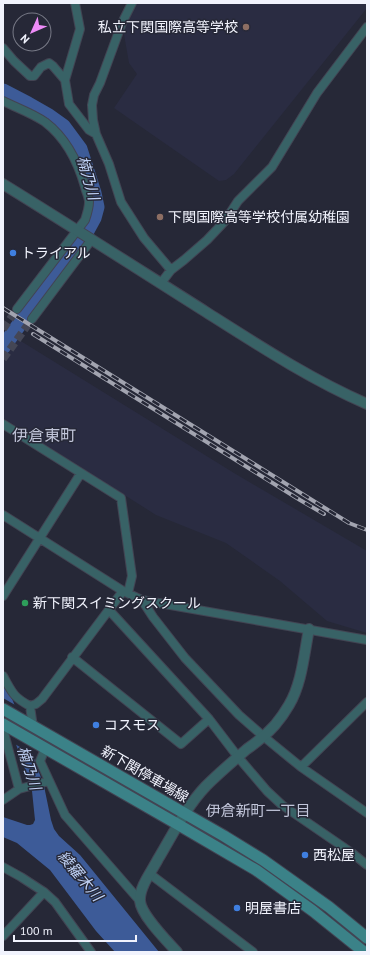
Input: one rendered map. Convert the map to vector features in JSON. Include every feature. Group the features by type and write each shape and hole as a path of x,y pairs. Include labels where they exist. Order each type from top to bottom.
{"main road":[{"name":"新下関停車場線","path":"3,709 263,860 329,907 367,938"},
{"name":"新下関停車場線","path":"3,724 256,870 313,911 364,952"}],"street":[{"path":"75,3 80,29 65,80 69,104 89,130 96,134"},
{"path":"132,3 122,23 100,83 94,95 92,105 96,134 109,164 121,202 144,238 171,270"},
{"path":"161,283 171,270 207,240 225,221 238,202 272,167 317,93 367,27"},
{"path":"3,48 30,76 34,76 41,67 49,63 65,80"},
{"path":"3,101 44,122 58,134 77,164 89,202 88,212 84,220 18,309"},
{"path":"3,184 286,362 345,394 367,404"},
{"path":"32,319 92,239"},
{"path":"3,424 121,498 132,576 125,592 109,610 42,699 36,704 30,706"},
{"path":"3,596 81,473"},
{"path":"3,515 125,592 142,600 367,640"},
{"path":"142,600 153,617 185,658 239,715 301,767 367,813"},
{"path":"109,610 209,719 266,791 282,805 367,865"},
{"path":"140,901 141,892 150,874 193,801 207,785 275,724 289,704 297,687 302,669 309,629"},
{"path":"72,658 181,744 209,719"},
{"path":"3,676 16,697 30,706"},
{"path":"301,767 367,702"},
{"path":"30,706 31,726"},
{"path":"3,729 21,788"},
{"path":"46,749 40,761 47,782 65,815 140,901 149,919 160,934 177,952"},
{"path":"3,800 21,788 47,782"},
{"path":"3,867 44,892 55,902 91,952"},
{"path":"150,874 253,952"},
{"path":"3,936 44,892"}],"shaded area":[{"path":"132,3 367,3 367,8 234,174 226,180 219,181 114,108 137,74 129,63 122,23"},
{"path":"3,330 234,473 367,551 367,633 327,621 280,581 226,543 156,515 3,418"}],"water":[{"name":"綾羅木川","path":"3,682 13,701 44,786 54,829 59,836 80,855 159,952 115,952 96,931 50,870 17,843 3,837 3,817 27,825 33,824 35,820 32,791 3,711"}],"pier":[{"path":"3,698 17,706 34,755 13,743 3,716"}],"waterway":[{"name":"楠乃川","path":"3,91 49,116 63,126 80,149 97,207 94,218 88,229 3,347"}],"tunnel":[{"path":"3,329 17,309"},
{"path":"3,359 32,319"}],"railway":[{"path":"3,308 349,523 367,530"},
{"path":"33,334 324,514"}],"place":[{"name":"私立下関国際高等学校","path":"246,27"},
{"name":"下関国際高等学校付属幼稚園","path":"160,217"},
{"name":"トライアル","path":"13,253"},
{"name":"新下関スイミングスクール","path":"25,603"},
{"name":"コスモス","path":"96,725"},
{"name":"西松屋","path":"305,855"},
{"name":"明屋書店","path":"237,908"}],"district":[{"name":"伊倉東町","path":"44,435"},
{"name":"伊倉新町一丁目","path":"258,811"}]}
